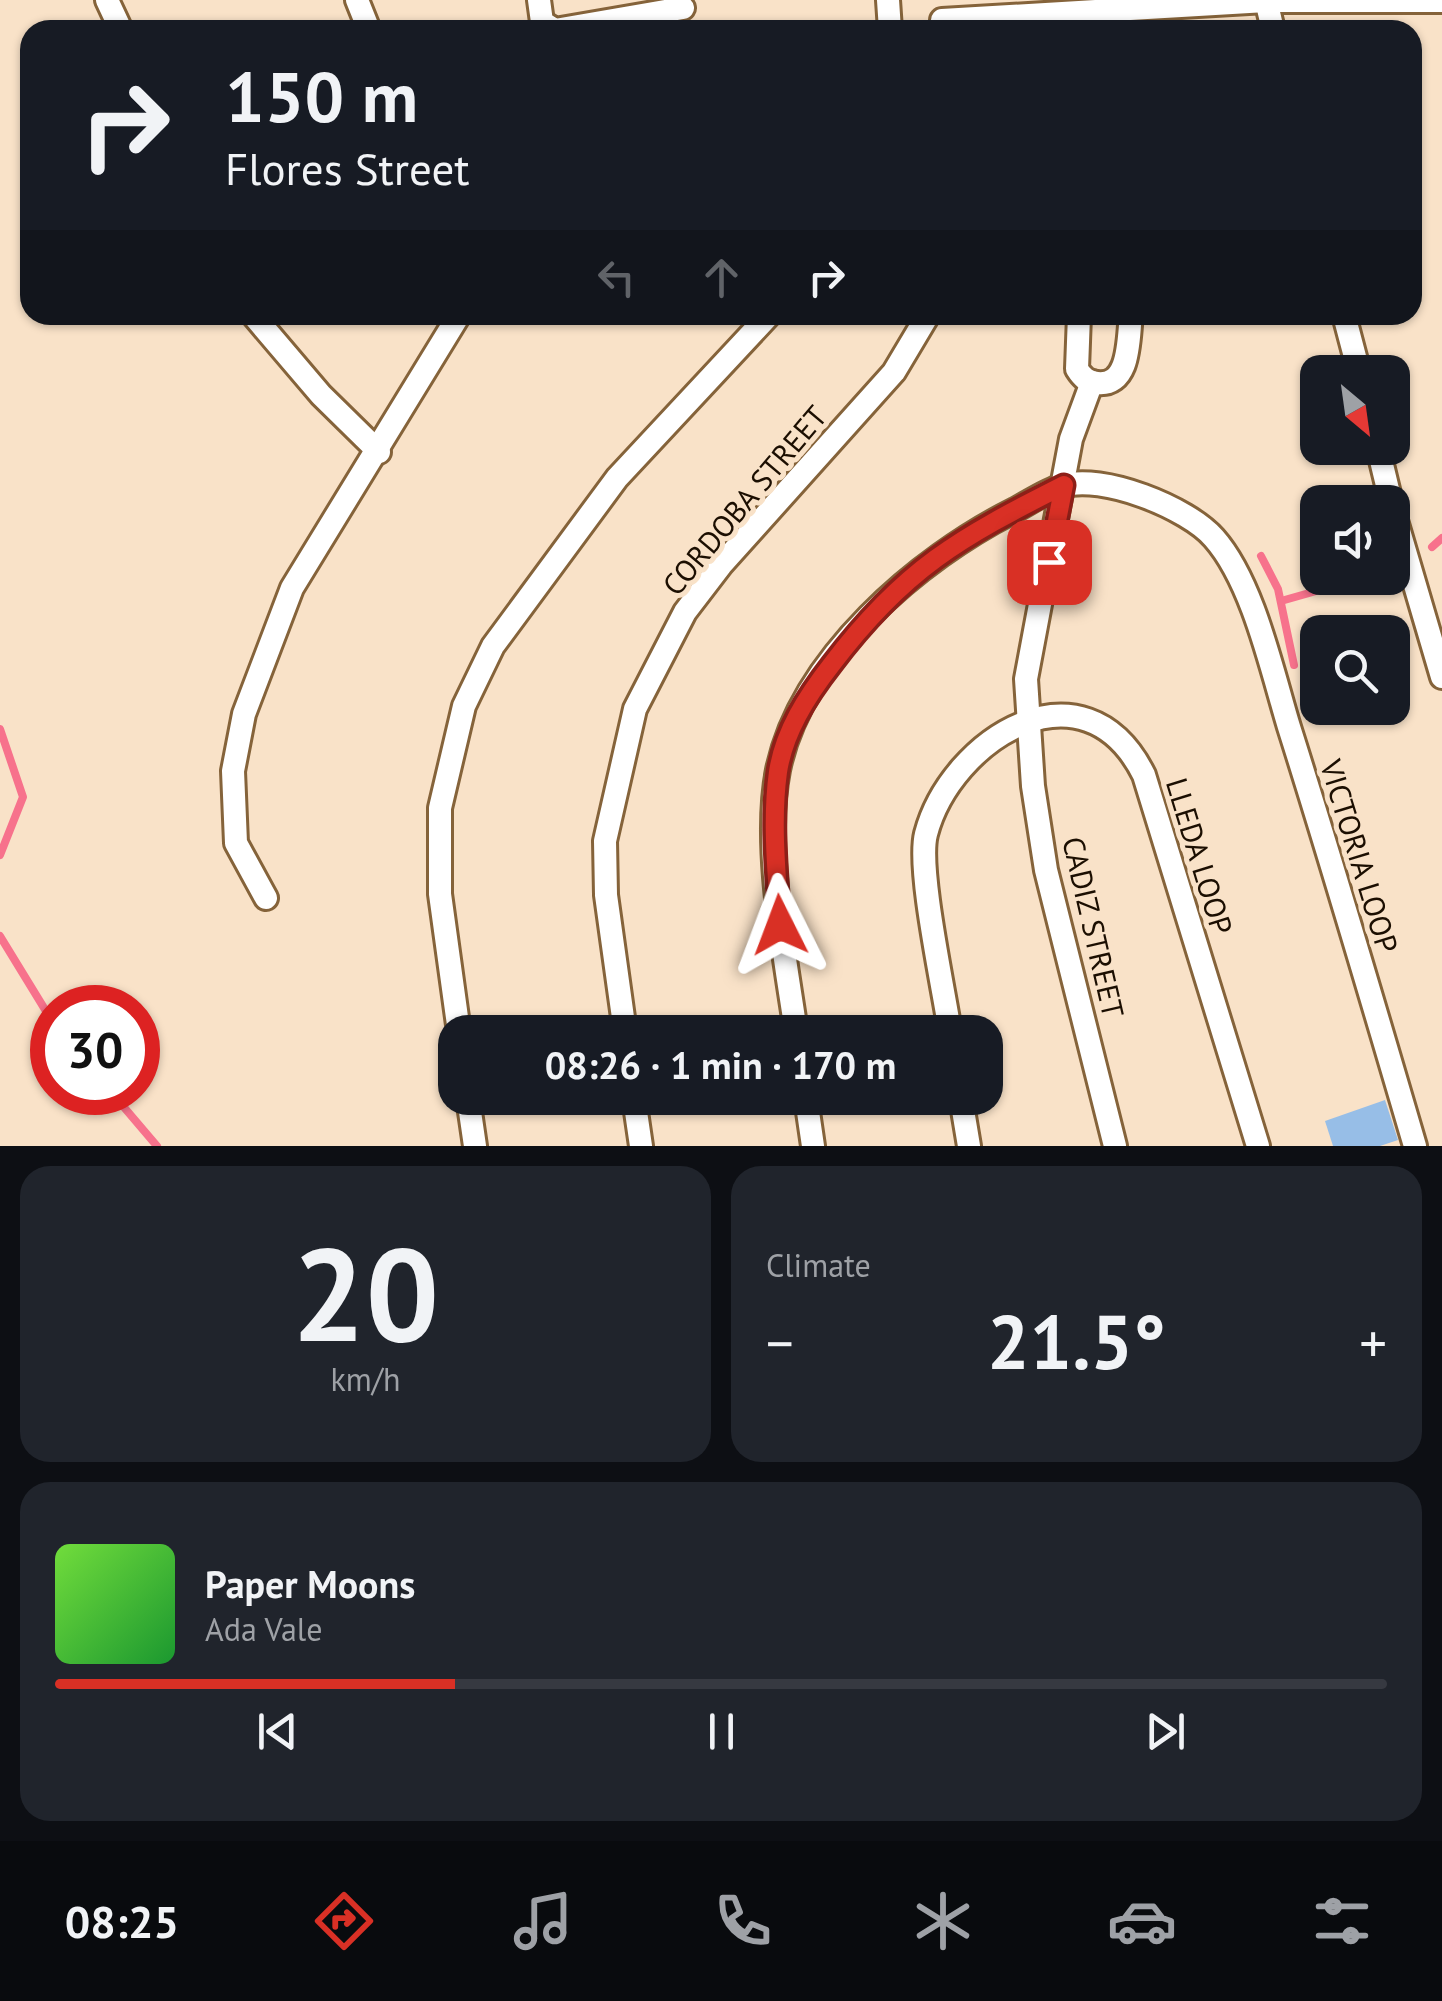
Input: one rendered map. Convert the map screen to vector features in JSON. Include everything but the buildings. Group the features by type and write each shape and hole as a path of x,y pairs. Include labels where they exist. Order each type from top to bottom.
{"street":[{"path":"942,20 1131,13 1266,1 1442,2"},
{"path":"630,20 682,13"},
{"path":"262,325 297,369 379,452"},
{"path":"266,898 236,844 233,771 244,714 292,588 348,503 453,325"},
{"path":"457,1015 440,894 440,808 464,706 493,646 617,478 761,325"},
{"name":"CORDOBA STREET","path":"624,1015 606,895 605,841 635,709 685,612 721,565 894,372 922,325"},
{"path":"1078,325 1075,362 1080,375 1092,382 1108,382 1121,373 1128,325"},
{"path":"1347,325 1355,355"},
{"name":"CADIZ STREET","path":"1092,382 1072,438 1026,679 1033,786 1046,870 1115,1146"},
{"path":"793,1015 780,925 776,848 778,770 802,702 866,620 910,575 971,532 1064,485"},
{"name":"VICTORIA LOOP","path":"1064,485 1102,485 1145,497 1212,536 1234,565 1301,764 1415,1146"},
{"path":"1410,571 1442,676"},
{"name":"LLEDA LOOP","path":"948,1015 925,838 950,786 999,737 1031,720 1064,712 1092,719 1124,742 1136,758 1258,1146"},
{"path":"470,1115 475,1146"},
{"path":"636,1115 641,1146"},
{"path":"808,1115 813,1146"},
{"path":"963,1115 969,1146"}],"waterway":[{"path":"1432,547 1442,538"},
{"path":"1261,556 1278,589 1294,665"},
{"path":"1281,601 1302,595"},
{"path":"0,729 23,797 0,855"},
{"path":"0,936 30,985"},
{"path":"131,1115 157,1146"}],"route":[{"path":"780,925 776,848 778,770 802,702 866,620 910,575 971,532 1064,485 1049,562"}]}
